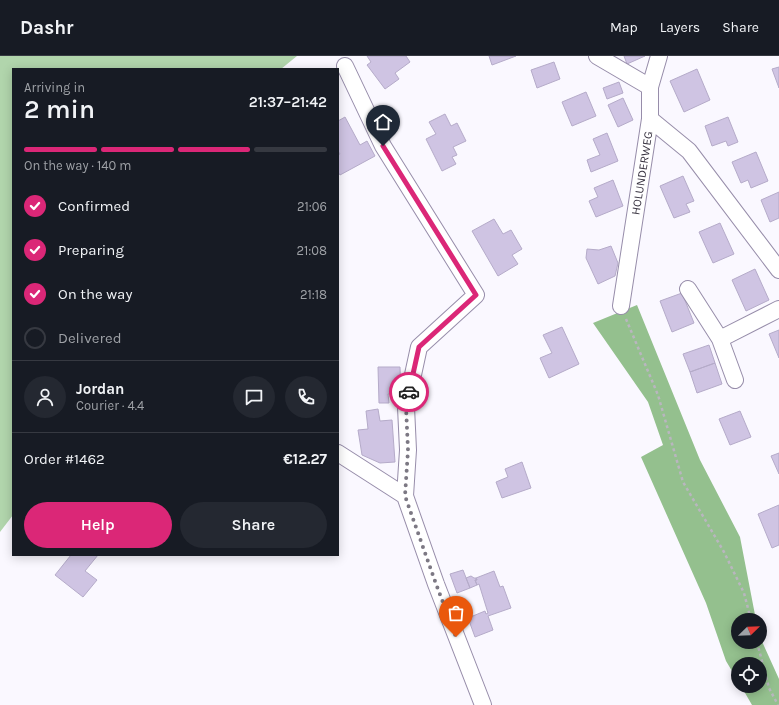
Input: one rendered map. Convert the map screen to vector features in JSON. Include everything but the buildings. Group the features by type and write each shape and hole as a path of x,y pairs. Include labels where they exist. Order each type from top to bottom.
{"street":[{"path":"597,56 650,87"},
{"path":"650,119 650,87 659,56"},
{"path":"345,66 383,146 476,295 419,347 406,407 408,450 405,496 436,584 483,705"},
{"name":"HOLUNDERWEG","path":"650,119 689,151 779,270"},
{"name":"HOLUNDERWEG","path":"621,306 650,119"},
{"path":"688,289 720,339 735,380"},
{"path":"720,339 779,308"},
{"path":"339,454 405,496"}],"path":[{"path":"621,306 658,395 682,482 724,552 744,593 749,613"},
{"path":"759,649 769,688 778,705"}],"green space":[{"path":"0,56 297,56 282,68 12,68 12,516 0,532"},
{"path":"637,305 700,460 740,537 755,613 731,613 731,649 765,649 779,679 779,705 752,705 745,693 767,693 767,657 731,657 731,669 726,661 706,603 641,457 663,445 648,402 593,323"}],"way so far":[{"path":"409,392 406,407 408,450 405,496 456,637"}],"route":[{"path":"383,146 476,295 419,347 409,392"}]}
